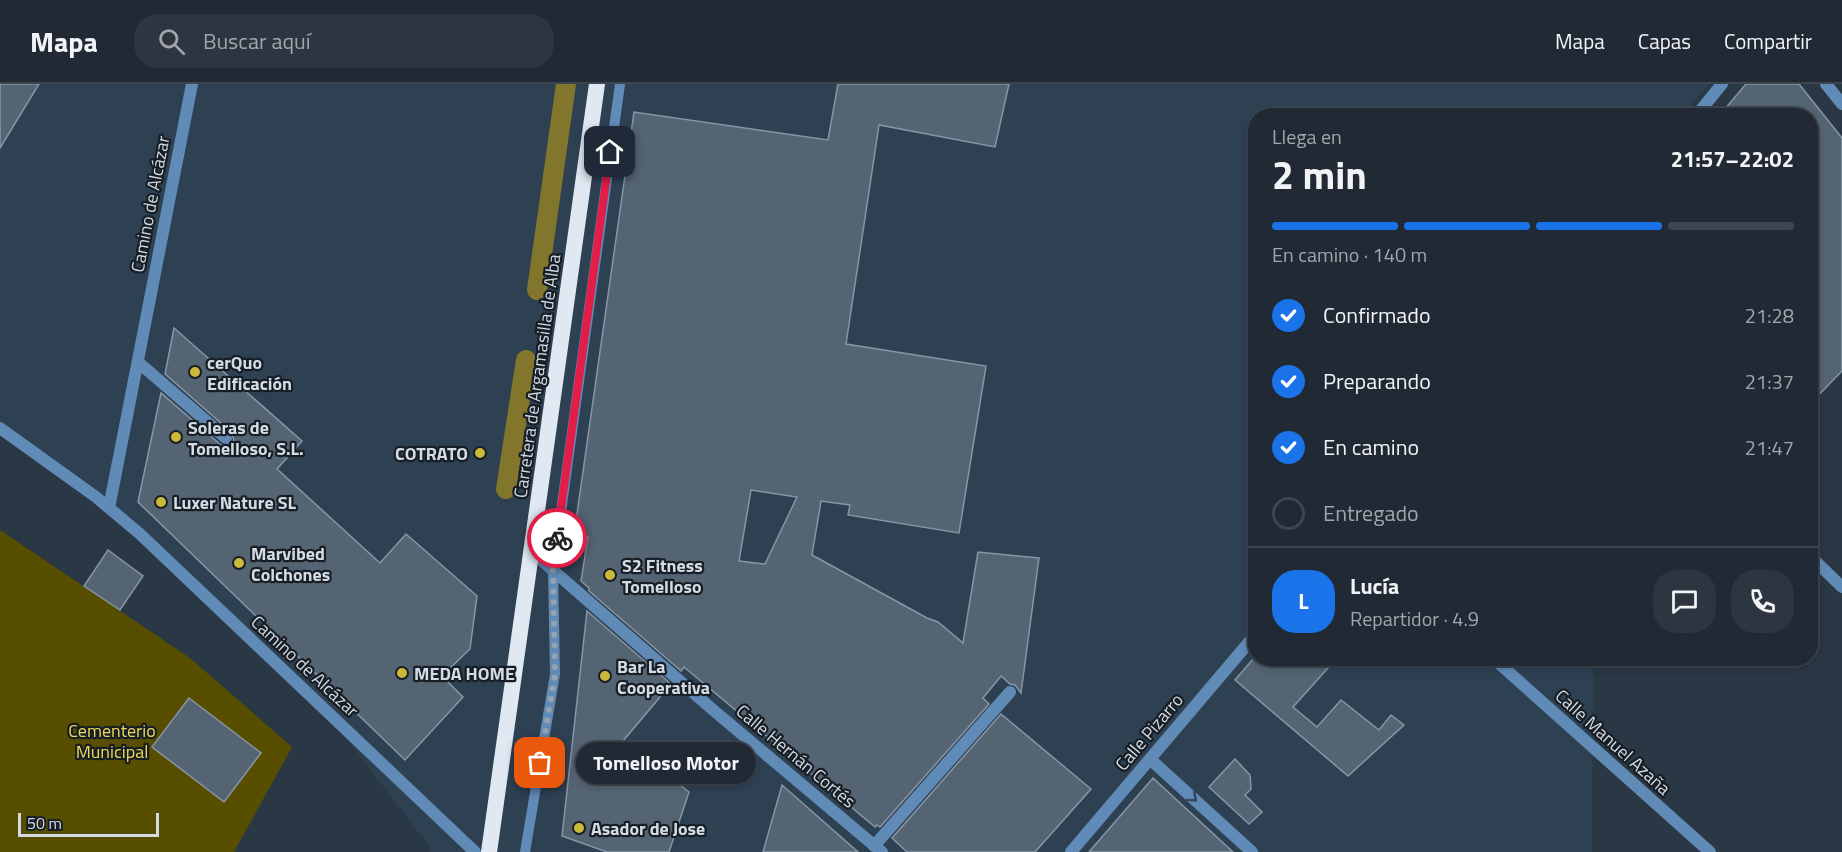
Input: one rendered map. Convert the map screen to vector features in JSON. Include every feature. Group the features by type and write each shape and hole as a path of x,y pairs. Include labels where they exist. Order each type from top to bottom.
{"highway":[{"name":"Carretera de Argamasilla de Alba","path":"489,852 597,84"}],"street":[{"name":"Camino de Alcázar","path":"109,508 192,84"},
{"path":"1702,108 1722,84"},
{"path":"1826,84 1842,104"},
{"path":"138,362 226,438"},
{"name":"Camino de Alcázar","path":"0,428 109,508 148,542 475,852"},
{"name":"Calle Hernán Cortés","path":"532,552 878,849 1010,692"},
{"path":"1818,564 1842,587"},
{"name":"Calle Pizarro","path":"1071,852 1248,643"},
{"name":"Calle Manuel Azaña","path":"1502,666 1710,852"},
{"path":"1150,759 1252,852"}],"lane":[{"path":"525,852 555,674 553,570 620,84"}],"shaded area":[{"path":"0,84 1710,84 1689,108 1248,108 1248,666 1593,666 1592,852 429,852 430,847 323,708 109,508 0,429"}],"green space":[{"name":"Cementerio Municipal","path":"0,530 190,658 292,747 234,852 0,852"}],"building":[{"path":"0,84 39,84 0,148"},
{"path":"838,84 1009,84 995,147 879,125 846,344 986,366 959,533 848,515 850,505 821,501 812,555 938,622 963,643 978,552 1039,558 1021,693 1015,685 1010,684 1001,676 983,698 989,704 880,827 877,825 875,827 684,667 681,671 589,591 589,588 581,581 588,537 574,535 634,112 828,140","holes":["751,490 797,497 765,564 739,561"]},
{"path":"1746,84 1799,84 1842,138 1842,371 1818,396 1818,108 1726,108"},
{"path":"174,328 302,441 277,469 380,563 406,534 477,596 470,649 442,676 463,697 405,760 138,502 161,393 221,445 229,446 234,440 231,432 165,374"},
{"path":"108,550 143,576 120,610 84,586"},
{"path":"587,611 671,684 623,741 689,792 669,852 607,852 562,836"},
{"path":"1248,665 1330,666 1293,707 1317,727 1341,700 1379,730 1391,715 1404,725 1348,776 1235,680"},
{"path":"189,698 261,753 224,802 152,747"},
{"path":"1001,714 1091,789 1035,852 907,852 892,838"},
{"path":"1235,759 1250,775 1251,789 1245,795 1262,812 1249,824 1209,787"},
{"path":"1153,778 1233,852 1089,852"},
{"path":"782,785 858,852 763,852"}],"waterway":[{"path":"537,290 566,84"},
{"path":"506,489 526,360"}],"way so far":[{"path":"540,763 555,674 553,570 557,538"}],"place":[{"name":"cerQuo Edificación","path":"195,372"},
{"name":"Soleras de Tomelloso, S.L.","path":"176,437"},
{"name":"COTRATO","path":"480,453"},
{"name":"Luxer Nature SL","path":"161,502"},
{"name":"Marvibed Colchones","path":"239,563"},
{"name":"S2 Fitness Tomelloso","path":"610,575"},
{"name":"MEDA HOME","path":"402,673"},
{"name":"Bar La Cooperativa","path":"605,676"},
{"name":"Tomelloso Motor","path":"540,763"},
{"name":"Asador de Jose","path":"579,828"}],"route":[{"path":"557,538 610,152"}]}
